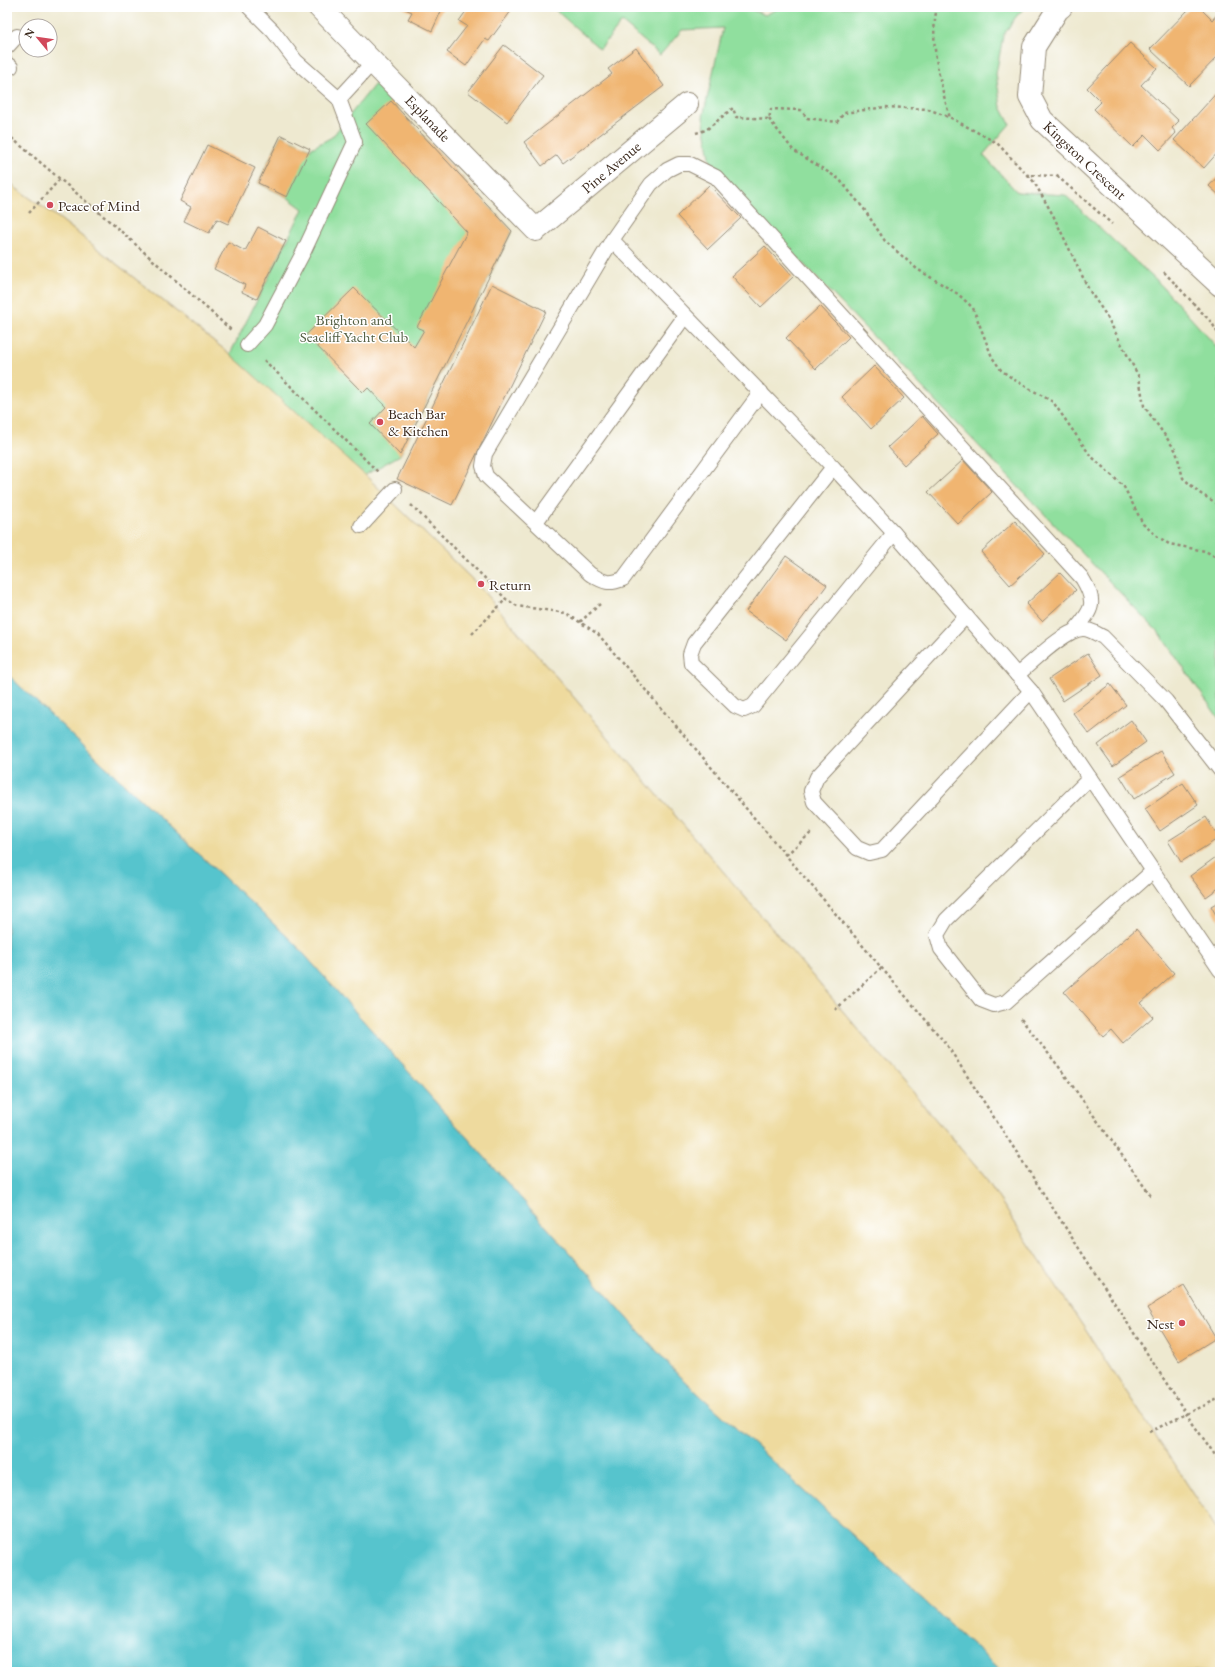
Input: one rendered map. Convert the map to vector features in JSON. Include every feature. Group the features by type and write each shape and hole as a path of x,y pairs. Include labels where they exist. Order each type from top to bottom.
{"street":[{"name":"Esplanade","path":"319,7 536,230"},
{"name":"Kingston Crescent","path":"1061,7 1058,9 1034,47 1030,97 1042,120 1220,286"},
{"name":"Pine Avenue","path":"536,230 686,104"}],"lane":[{"path":"247,345 265,325 304,251 355,142 339,98 296,60 273,31 249,7"},
{"path":"7,47 17,36"},
{"path":"339,98 374,62"},
{"path":"760,392 623,579 612,583 602,581 590,574 486,476 483,466 485,454 612,240 651,184 667,170 679,164 690,164 716,177 1082,578 1090,591 1091,603 1089,614 1075,630"},
{"path":"612,240 833,467 894,532 1017,676 1032,691 1220,970"},
{"path":"536,522 685,316"},
{"path":"833,467 694,643 690,654 692,663 735,706 744,710 753,706 894,532"},
{"path":"361,526 395,489"},
{"path":"966,616 817,777 811,791 814,802 858,848 869,853 882,850 1032,691"},
{"path":"1017,676 1065,635 1075,630 1084,629 1093,632 1103,637 1166,701 1220,770"},
{"path":"1090,778 946,920 937,935 941,949 981,1000 994,1005 1006,1002 1153,871"}],"path":[{"path":"937,7 934,39 942,88 951,118"},
{"path":"768,120 772,109 801,110 807,118 837,122 844,113 885,107 928,109 951,118 997,143 1034,182 1053,215 1089,290 1106,315 1139,377 1144,406 1176,451 1183,478 1201,494 1220,505"},
{"path":"661,125 681,137 706,130 732,108 736,117 768,120 794,150 839,179 864,209 885,241 917,268 958,294 973,308 992,357 1001,370 1013,379 1053,402 1090,455 1124,487 1143,524 1169,544 1206,551 1220,559"},
{"path":"7,134 115,226 269,364 506,599 517,606 566,613 598,634 947,1045 1186,1413 1220,1462"},
{"path":"1057,176 1080,156"},
{"path":"1027,175 1057,176 1116,227"},
{"path":"29,213 60,179"},
{"path":"1163,271 1212,323 1220,337"},
{"path":"472,634 506,599"},
{"path":"786,855 829,817"},
{"path":"835,1010 881,968"},
{"path":"1006,1002 1059,1067 1151,1196"},
{"path":"1149,1432 1220,1398"}],"green space":[{"path":"552,7 745,7 765,15 781,7 1025,7 1015,18 1003,36 996,74 1001,107 1010,124 983,155 1017,192 1065,195 1162,286 1215,345 1220,354 1220,720 1159,633 712,169 703,117 723,28 682,30 660,55 622,22 600,49"},
{"name":"Brighton and Seacliff Yacht Club","path":"375,84 512,231 400,455 365,475 230,354 303,209 287,197 258,183 281,135 310,149 332,137"}],"sand":[{"path":"7,179 17,189 60,219 230,354 365,475 476,583 984,1176 1220,1534 1220,1672 1002,1672 679,1376 295,944 7,674"}],"water":[{"path":"7,674 295,944 679,1376 1002,1672 7,1672"}],"building":[{"path":"401,7 443,7 432,31 408,19 412,12"},
{"path":"469,7 514,7 489,41 485,39 466,66 447,52 467,26 459,21"},
{"path":"1191,7 1199,7 1212,20 1220,11 1220,54 1189,86 1150,49"},
{"path":"1130,43 1157,68 1141,85 1179,121 1172,128 1176,133 1160,150 1145,135 1133,147 1094,109 1101,102 1087,88"},
{"path":"504,45 543,75 507,122 468,92"},
{"path":"636,48 664,86 563,163 557,155 542,166 524,142 612,74 608,69"},
{"path":"1220,89 1220,150 1204,168 1174,140"},
{"path":"391,101 512,231 400,455 370,424 386,407 368,388 363,393 306,335 354,288 414,347 424,330 417,327 467,232 366,124"},
{"path":"281,135 310,149 287,197 258,183"},
{"path":"207,145 255,168 228,224 217,219 209,233 184,221 191,207 180,201"},
{"path":"1220,174 1220,196 1209,186"},
{"path":"709,185 741,218 708,249 677,216"},
{"path":"258,227 286,241 257,299 242,292 245,285 214,269 228,242 245,251"},
{"path":"765,246 793,277 761,307 732,276"},
{"path":"492,284 546,311 452,505 397,479"},
{"path":"820,306 849,337 816,369 786,338"},
{"path":"874,366 904,398 871,429 842,397"},
{"path":"922,416 938,434 904,465 888,447"},
{"path":"963,460 992,492 958,524 928,492"},
{"path":"1015,521 1045,554 1010,585 981,552"},
{"path":"786,556 827,585 786,640 746,611"},
{"path":"1060,573 1076,590 1042,621 1026,604"},
{"path":"1088,653 1102,675 1063,701 1049,679"},
{"path":"1110,684 1126,705 1089,734 1073,713"},
{"path":"1131,720 1146,742 1113,766 1098,745"},
{"path":"1161,751 1175,773 1134,799 1120,776"},
{"path":"1183,783 1198,805 1160,831 1145,809"},
{"path":"1206,817 1219,838 1181,862 1168,841"},
{"path":"1220,854 1220,887 1206,897 1190,876"},
{"path":"1220,901 1220,922 1211,906"},
{"path":"1136,929 1174,973 1141,1003 1153,1017 1123,1043 1111,1029 1103,1036 1064,992"},
{"name":"Nest","path":"1184,1285 1216,1338 1179,1361 1147,1308"}],"place":[{"name":"Peace of Mind","path":"50,205"},
{"name":"Beach Bar & Kitchen","path":"380,422"},
{"name":"Return","path":"481,584"},
{"name":"Nest","path":"1182,1323"}]}
